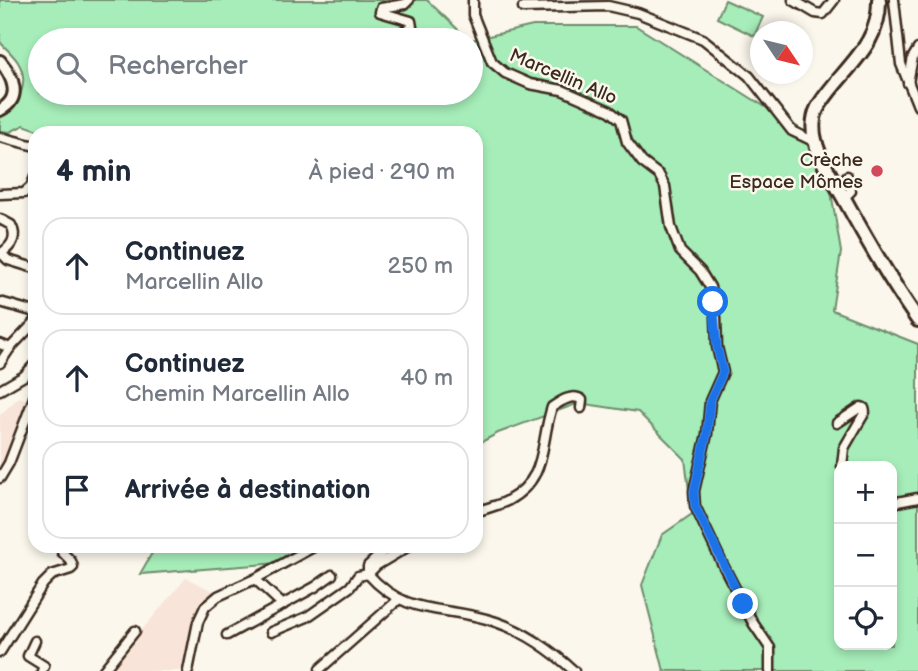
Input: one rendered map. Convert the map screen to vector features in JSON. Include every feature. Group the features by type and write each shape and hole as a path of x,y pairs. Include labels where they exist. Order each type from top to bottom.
{"main road":[{"path":"879,0 877,18 865,47 816,111 815,142 875,255 918,320"}],"street":[{"path":"409,0 405,4 381,8 380,12 411,21 410,28"},
{"name":"Marcellin Allo","path":"473,0 473,15 478,28"},
{"path":"793,0 815,13 823,14 834,0"},
{"path":"894,0 901,64 918,106"},
{"path":"523,8 608,6 638,13 703,39 749,76 792,131 815,142"},
{"name":"Marcellin Allo","path":"483,40 492,62 505,73 530,84 562,90 610,111 621,120 627,142 642,162 659,175 665,186 671,227 680,251 700,271 710,287 716,317 717,347 723,372 710,401 707,434 694,491 695,506 753,623 770,648 770,671"},
{"path":"908,83 913,58 918,49"},
{"path":"0,61 9,72 14,88 14,96 0,110"},
{"path":"0,137 28,144"},
{"path":"844,198 851,191 847,176"},
{"path":"0,194 24,193 28,190"},
{"path":"0,219 11,225 14,235 11,245 1,253 8,260 28,266"},
{"path":"0,302 28,310"},
{"path":"0,363 28,329"},
{"path":"0,344 10,348"},
{"path":"0,390 28,372"},
{"path":"483,509 506,501 529,484 538,472 552,407 572,397 578,397 582,400 581,408"},
{"path":"837,423 861,407 864,408 865,411 844,448 843,461"},
{"path":"0,478 14,452 28,414"},
{"path":"897,502 918,498"},
{"path":"0,652 43,584 52,575 71,569 71,561 63,553"},
{"path":"188,671 198,622 205,607 218,596 303,553"},
{"path":"382,553 368,566 368,573 381,588 398,600 425,609 494,621 518,630 555,654 574,671"},
{"path":"271,632 307,617 350,587 358,576 368,573 397,553"},
{"path":"227,635 332,575"},
{"path":"255,579 283,605"},
{"path":"320,668 398,600"},
{"path":"103,671 135,631"},
{"path":"35,641 27,656 44,666 42,671"}],"shaded area":[{"path":"19,397 27,400 15,437 0,468 0,415"},
{"path":"186,578 213,591 197,608 182,671 107,671"}],"green space":[{"path":"0,0 427,0 456,28 28,28 28,105 483,105 483,37 533,26 636,26 823,143 841,252 832,310 918,344 918,671 664,671 642,585 662,535 692,514 685,459 638,412 579,403 483,441 483,126 24,125 10,132 0,131 0,117 17,101 23,87 22,72 17,61 0,42"},
{"path":"725,0 763,17 761,21 750,21 750,34 717,18"},
{"path":"152,553 297,553 279,563 140,574"}],"place":[{"name":"Crèche Espace Mômes","path":"877,171"}],"route":[{"path":"713,302 717,347 723,372 710,401 707,434 694,491 695,506 743,604"}]}
